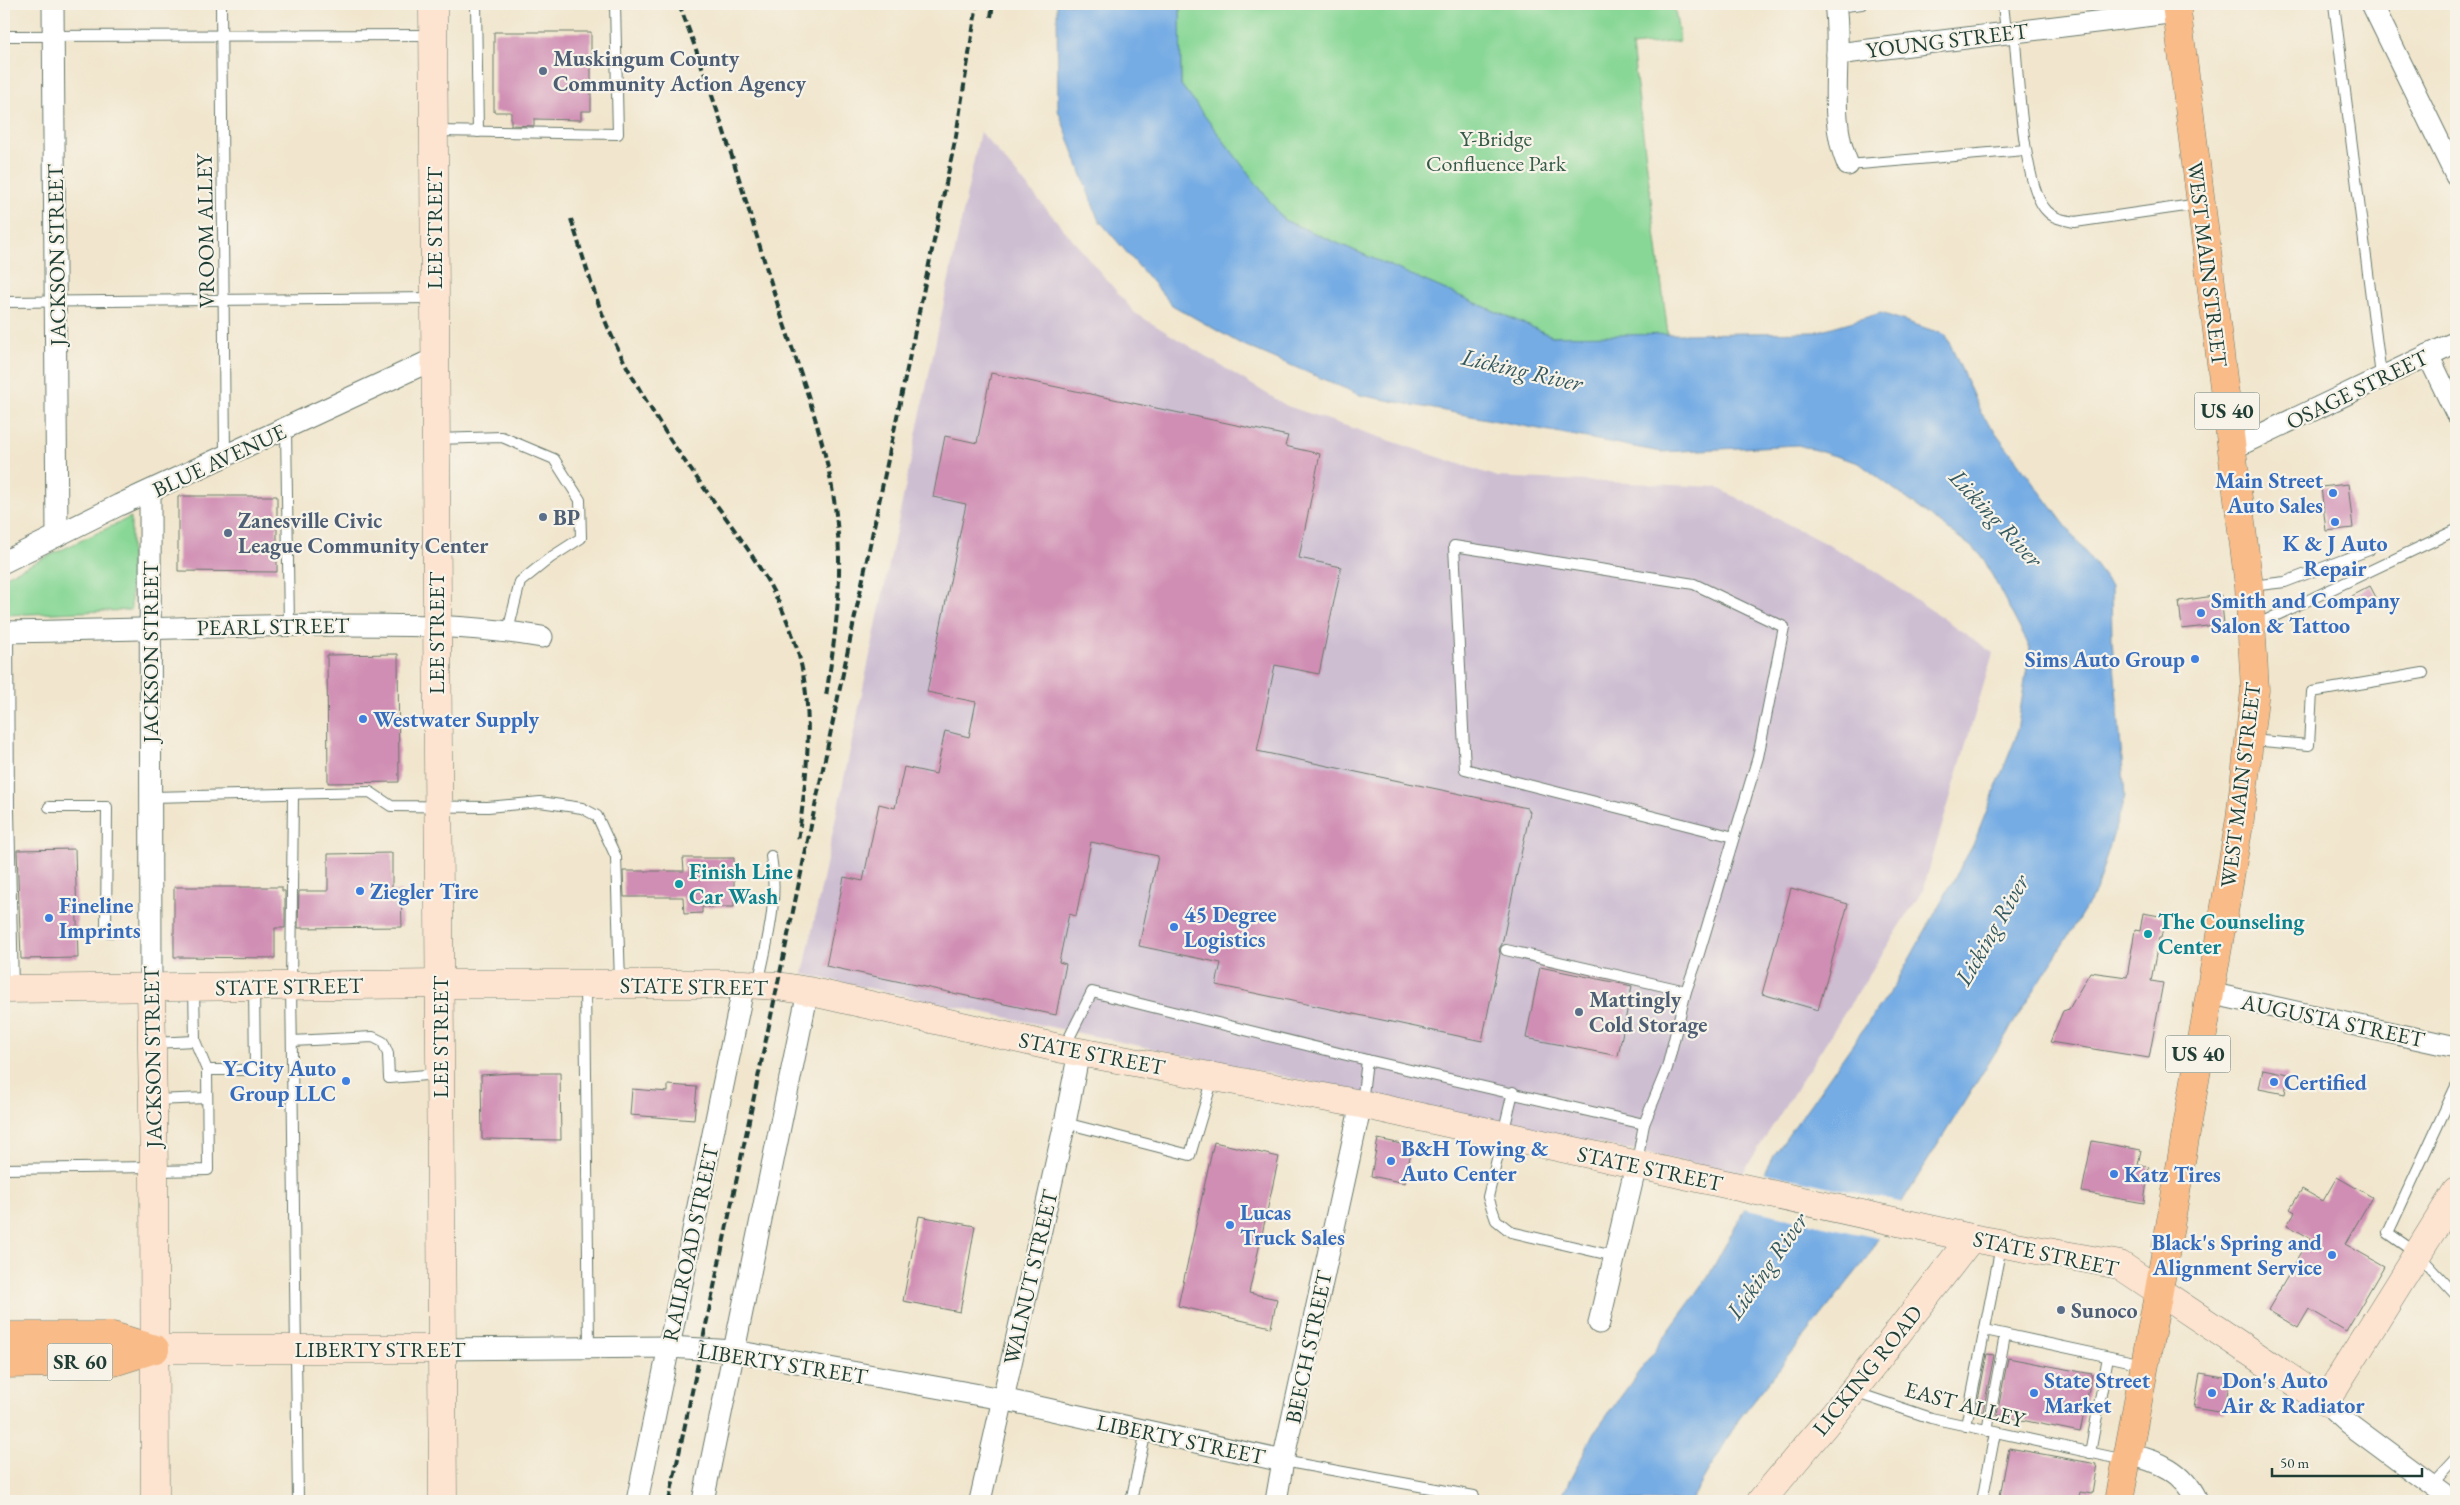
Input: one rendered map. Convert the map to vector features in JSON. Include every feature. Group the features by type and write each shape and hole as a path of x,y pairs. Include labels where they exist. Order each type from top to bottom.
{"main road":[{"name":"WEST MAIN STREET","path":"2120,1501 2159,1290 2240,819 2255,690 2248,586 2176,8"},
{"path":"4,1336 114,1336 155,1349"},
{"name":"SR 60","path":"4,1364 114,1362 155,1349"}],"street":[{"name":"JACKSON STREET","path":"53,4 58,536"},
{"name":"LEE STREET","path":"433,4 443,1501"},
{"path":"2372,4 2456,176"},
{"path":"1836,5 1839,40 1835,68 1840,147 1848,165"},
{"name":"YOUNG STREET","path":"1837,54 2176,8"},
{"name":"OSAGE STREET","path":"2231,449 2381,376 2456,342"},
{"path":"2428,355 2456,412"},
{"name":"BLUE AVENUE","path":"4,562 434,359"},
{"name":"JACKSON STREET","path":"150,492 150,797 155,1501"},
{"name":"PEARL STREET","path":"6,632 289,625 436,625 508,631 542,637"},
{"name":"STATE STREET","path":"8,990 439,984 585,984 751,985 808,991 1071,1050 1362,1104 2001,1244 2120,1265 2325,1402"},
{"name":"RAILROAD STREET","path":"637,1501 669,1347 751,985"},
{"path":"703,1501 808,991"},
{"name":"AUGUSTA STREET","path":"2209,993 2456,1048"},
{"name":"WALNUT STREET","path":"980,1501 1065,1123 1071,1050"},
{"name":"BEECH STREET","path":"1276,1501 1283,1461 1362,1104"},
{"path":"1599,1322 1636,1165"},
{"path":"2453,1501 2348,1423 2325,1402 2456,1192"},
{"name":"LICKING ROAD","path":"1761,1501 1853,1391 1960,1235"},
{"name":"LIBERTY STREET","path":"155,1349 669,1347 734,1351 1002,1398 1283,1461"},
{"path":"2128,1457 2158,1462 2174,1471 2192,1491 2197,1501"}],"lane":[{"name":"VROOM ALLEY","path":"221,4 225,458"},
{"path":"476,4 478,132"},
{"path":"434,131 618,134 615,4"},
{"path":"1836,5 1862,4"},
{"path":"2003,4 2010,32 2025,150 2036,194 2047,212 2056,217 2075,222 2200,204"},
{"path":"2334,4 2381,376"},
{"path":"4,36 434,35"},
{"path":"1848,165 2025,150"},
{"path":"4,302 434,298"},
{"path":"286,430 289,625"},
{"path":"435,439 502,437 554,459 580,500 581,538 550,558 520,582 508,631"},
{"path":"2252,627 2456,530"},
{"path":"1636,1165 1644,1124 1667,1068 1686,991 1697,960 1734,837 1758,757 1784,627 1694,584 1454,546 1465,769 1734,837"},
{"path":"2248,586 2285,582 2369,550"},
{"path":"6,632 8,990"},
{"path":"2250,740 2309,745 2312,692 2423,673"},
{"path":"150,797 370,792 391,806 488,807 540,802 582,808 597,816 616,857 620,985"},
{"path":"294,794 291,987 298,1501"},
{"path":"49,806 107,807 106,932 151,932"},
{"path":"751,985 772,919 775,878 771,856"},
{"path":"1506,950 1686,991"},
{"path":"585,984 589,1348"},
{"path":"4,1169 208,1170 207,1070 195,1040 194,987"},
{"path":"207,1070 255,1070 254,987"},
{"path":"1071,1050 1092,992 1367,1060 1513,1092 1644,1124"},
{"path":"292,1041 373,1037 383,1042 389,1078 440,1074"},
{"path":"152,1043 195,1040"},
{"path":"1362,1104 1367,1060"},
{"path":"1065,1123 1190,1155 1214,1076"},
{"path":"2456,1086 2388,1233 2418,1254 2456,1295"},
{"path":"1513,1092 1488,1197 1496,1220 1511,1232 1614,1256"},
{"path":"153,1100 207,1098"},
{"path":"1966,1426 2001,1244"},
{"path":"1985,1330 2145,1365"},
{"path":"1984,1501 1991,1432 2005,1335"},
{"path":"2090,1453 2108,1357"},
{"name":"EAST ALLEY","path":"1853,1391 1931,1418 2090,1453 2128,1457"},
{"path":"1131,1501 1146,1431"},
{"path":"2431,1485 2456,1458"},
{"path":"1283,1461 1474,1496"}],"shaded area":[{"path":"980,131 1135,313 1287,406 1498,477 1716,487 1865,564 1993,653 1923,890 1742,1174 803,974"}],"green space":[{"name":"Y-Bridge Confluence Park","path":"1180,4 1674,4 1680,41 1632,46 1668,335 1552,336 1284,220 1181,85"},
{"path":"131,517 131,610 4,615 4,577"}],"water":[{"name":"Licking River","path":"1057,4 1180,4 1181,85 1284,220 1552,336 1815,332 1881,313 1946,335 1981,413 2111,586 2112,640 2125,796 2096,891 1867,1258 1739,1419 1691,1501 1559,1501 1595,1432 1708,1277 1772,1158 1896,983 1973,845 2016,737 2030,648 1981,554 1859,463 1798,445 1661,452 1360,395 1239,343 1172,305 1098,219 1058,110"}],"pier":[{"path":"1762,1172 1904,1203 1882,1239 1743,1208"}],"building":[{"name":"Muskingum County Community Action Agency","path":"494,32 591,32 591,111 581,111 581,120 534,119 534,126 511,125 511,112 494,112"},
{"path":"991,373 1288,436 1285,446 1320,454 1299,558 1341,567 1319,674 1275,665 1257,751 1527,808 1530,812 1502,944 1499,949 1500,954 1482,1041 1216,985 1221,963 1139,946 1158,856 1091,842 1076,916 1069,914 1059,962 1066,964 1056,1015 826,966 844,877 863,881 879,804 895,808 904,767 936,774 945,731 969,737 976,702 927,692 966,504 933,497 945,436 977,443"},
{"path":"2348,484 2353,528 2326,531 2321,487"},
{"name":"Zanesville Civic League Community Center","path":"178,496 277,496 277,572 178,571"},
{"path":"2370,586 2377,599 2359,609 2351,596"},
{"name":"Smith and Company Salon & Tattoo","path":"2221,595 2224,624 2182,629 2179,601"},
{"name":"Westwater Supply","path":"398,654 399,782 328,783 327,655"},
{"name":"Fineline Imprints","path":"75,849 78,958 21,959 17,850"},
{"name":"Ziegler Tire","path":"392,853 392,891 401,891 402,927 298,928 299,891 328,891 328,854"},
{"name":"Finish Line Car Wash","path":"683,858 734,858 734,907 702,907 702,913 684,914 683,897 624,897 623,871 684,871"},
{"path":"174,887 282,887 282,891 285,891 285,928 275,928 275,958 174,957"},
{"path":"1791,888 1848,904 1818,1010 1762,994"},
{"path":"2143,913 2165,917 2151,981 2163,983 2149,1058 2050,1042 2063,1011 2069,1009 2090,972 2127,977 2135,930 2140,931"},
{"name":"Mattingly Cold Storage","path":"1540,967 1632,986 1618,1056 1526,1038"},
{"name":"Certified","path":"2263,1069 2288,1074 2285,1094 2259,1089"},
{"path":"560,1073 561,1140 482,1139 481,1075"},
{"path":"668,1085 697,1087 694,1120 630,1115 632,1089 668,1092"},
{"name":"B&H Towing & Auto Center","path":"1378,1139 1412,1146 1405,1183 1371,1176"},
{"name":"Katz Tires","path":"2092,1141 2141,1150 2138,1165 2149,1167 2144,1203 2082,1192"},
{"name":"Lucas Truck Sales","path":"1214,1142 1279,1157 1249,1293 1277,1299 1271,1327 1178,1306"},
{"name":"Black's Spring and Alignment Service","path":"2337,1177 2372,1197 2345,1244 2384,1266 2346,1331 2309,1309 2298,1328 2268,1310 2310,1238 2287,1225 2295,1212 2290,1209 2302,1189 2323,1201"},
{"path":"919,1216 975,1226 960,1312 903,1301"},
{"path":"1987,1354 1994,1355 1983,1412 1976,1411"},
{"name":"State Street Market","path":"2008,1358 2092,1374 2080,1432 1997,1415"},
{"name":"Don's Auto Air & Radiator","path":"2200,1373 2230,1378 2224,1413 2194,1408"},
{"path":"2009,1448 2097,1464 2092,1494 2080,1492 2078,1501 1999,1501"}],"railway":[{"path":"679,4 732,155 779,309 806,388 822,441 828,469 837,524 839,589 826,696"},
{"path":"669,1501 956,136 977,4"},
{"path":"991,17 993,4"},
{"path":"571,219 602,313 630,373 682,458 759,566 789,624 804,679 808,725 804,795 798,841"}],"place":[{"name":"Muskingum County Community Action Agency","path":"543,71"},
{"name":"Main Street Auto Sales","path":"2333,493"},
{"name":"BP","path":"543,517"},
{"name":"K & J Auto Repair","path":"2335,522"},
{"name":"Zanesville Civic League Community Center","path":"228,533"},
{"name":"Smith and Company Salon & Tattoo","path":"2201,613"},
{"name":"Sims Auto Group","path":"2195,659"},
{"name":"Westwater Supply","path":"363,719"},
{"name":"Finish Line Car Wash","path":"679,884"},
{"name":"Ziegler Tire","path":"360,891"},
{"name":"Fineline Imprints","path":"49,918"},
{"name":"45 Degree Logistics","path":"1174,927"},
{"name":"The Counseling Center","path":"2148,934"},
{"name":"Mattingly Cold Storage","path":"1579,1012"},
{"name":"Y-City Auto Group LLC","path":"346,1081"},
{"name":"Certified","path":"2274,1082"},
{"name":"B&H Towing & Auto Center","path":"1391,1161"},
{"name":"Katz Tires","path":"2114,1174"},
{"name":"Lucas Truck Sales","path":"1230,1225"},
{"name":"Black's Spring and Alignment Service","path":"2332,1255"},
{"name":"Sunoco","path":"2061,1310"},
{"name":"State Street Market","path":"2034,1393"},
{"name":"Don's Auto Air & Radiator","path":"2212,1393"}]}
